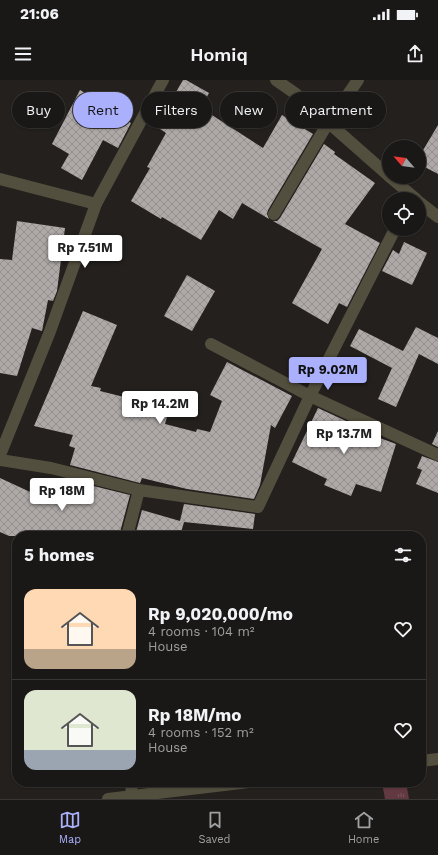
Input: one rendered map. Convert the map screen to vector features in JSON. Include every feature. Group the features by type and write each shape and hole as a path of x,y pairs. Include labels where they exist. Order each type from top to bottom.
{"street":[{"path":"0,455 49,334 96,204 163,80"},
{"path":"276,80 293,92"},
{"path":"350,92 358,80"},
{"path":"274,214 325,128"},
{"path":"334,128 382,171"},
{"path":"0,179 96,204"},
{"path":"397,184 406,192"},
{"path":"426,208 438,217"},
{"path":"0,460 51,468 139,490 258,507 310,396 391,236"},
{"path":"211,344 310,396 438,454"},
{"path":"128,531 139,490"},
{"path":"426,760 438,759"},
{"path":"131,787 132,795"},
{"path":"108,799 204,787"}],"green space":[{"path":"383,787 407,787 409,799 385,799"}],"building":[{"path":"183,80 186,80 207,92 176,92"},
{"path":"73,104 73,128 128,128 118,148 103,140 82,180 61,168 69,154 52,144 60,128 65,128 65,119"},
{"path":"212,115 220,120 220,128 232,128 263,148 275,128 277,128 277,124 282,115 285,117 285,128 303,128 313,134 268,210 267,214 269,219 242,203 233,219 219,210 201,240 131,201 150,168 147,167 166,133 158,128 212,128"},
{"path":"438,125 438,174 426,168 426,145"},
{"path":"324,144 335,152 334,154 375,183 345,224 380,243 347,307 339,303 328,324 292,303 322,249 273,221 277,221 280,218"},
{"path":"17,221 65,228 57,291 53,301 48,300 42,331 32,328 17,376 0,373 0,259 12,260"},
{"path":"404,242 427,253 412,285 382,271 393,250 399,254"},
{"path":"187,275 215,291 192,331 164,316"},
{"path":"83,311 117,325 91,386 101,388 100,391 124,397 123,402 167,417 165,424 196,432 197,429 210,432 222,401 210,395 227,362 292,396 275,428 271,425 260,485 254,499 187,489 142,478 140,483 70,465 75,448 69,446 73,435 34,426"},
{"path":"416,327 438,338 438,364 419,354 396,407 378,399 392,368 350,346 359,329 403,351"},
{"path":"318,408 346,421 345,425 396,444 381,492 356,484 351,496 324,485 327,479 292,462"},
{"path":"438,431 438,447 432,444"},
{"path":"422,456 438,462 438,493 416,484 422,470 417,468"},
{"path":"0,478 54,503 65,479 130,495 120,531 12,531 12,536 0,532"},
{"path":"184,504 255,514 253,529 184,522 181,531 136,531 142,510 180,521"}]}
